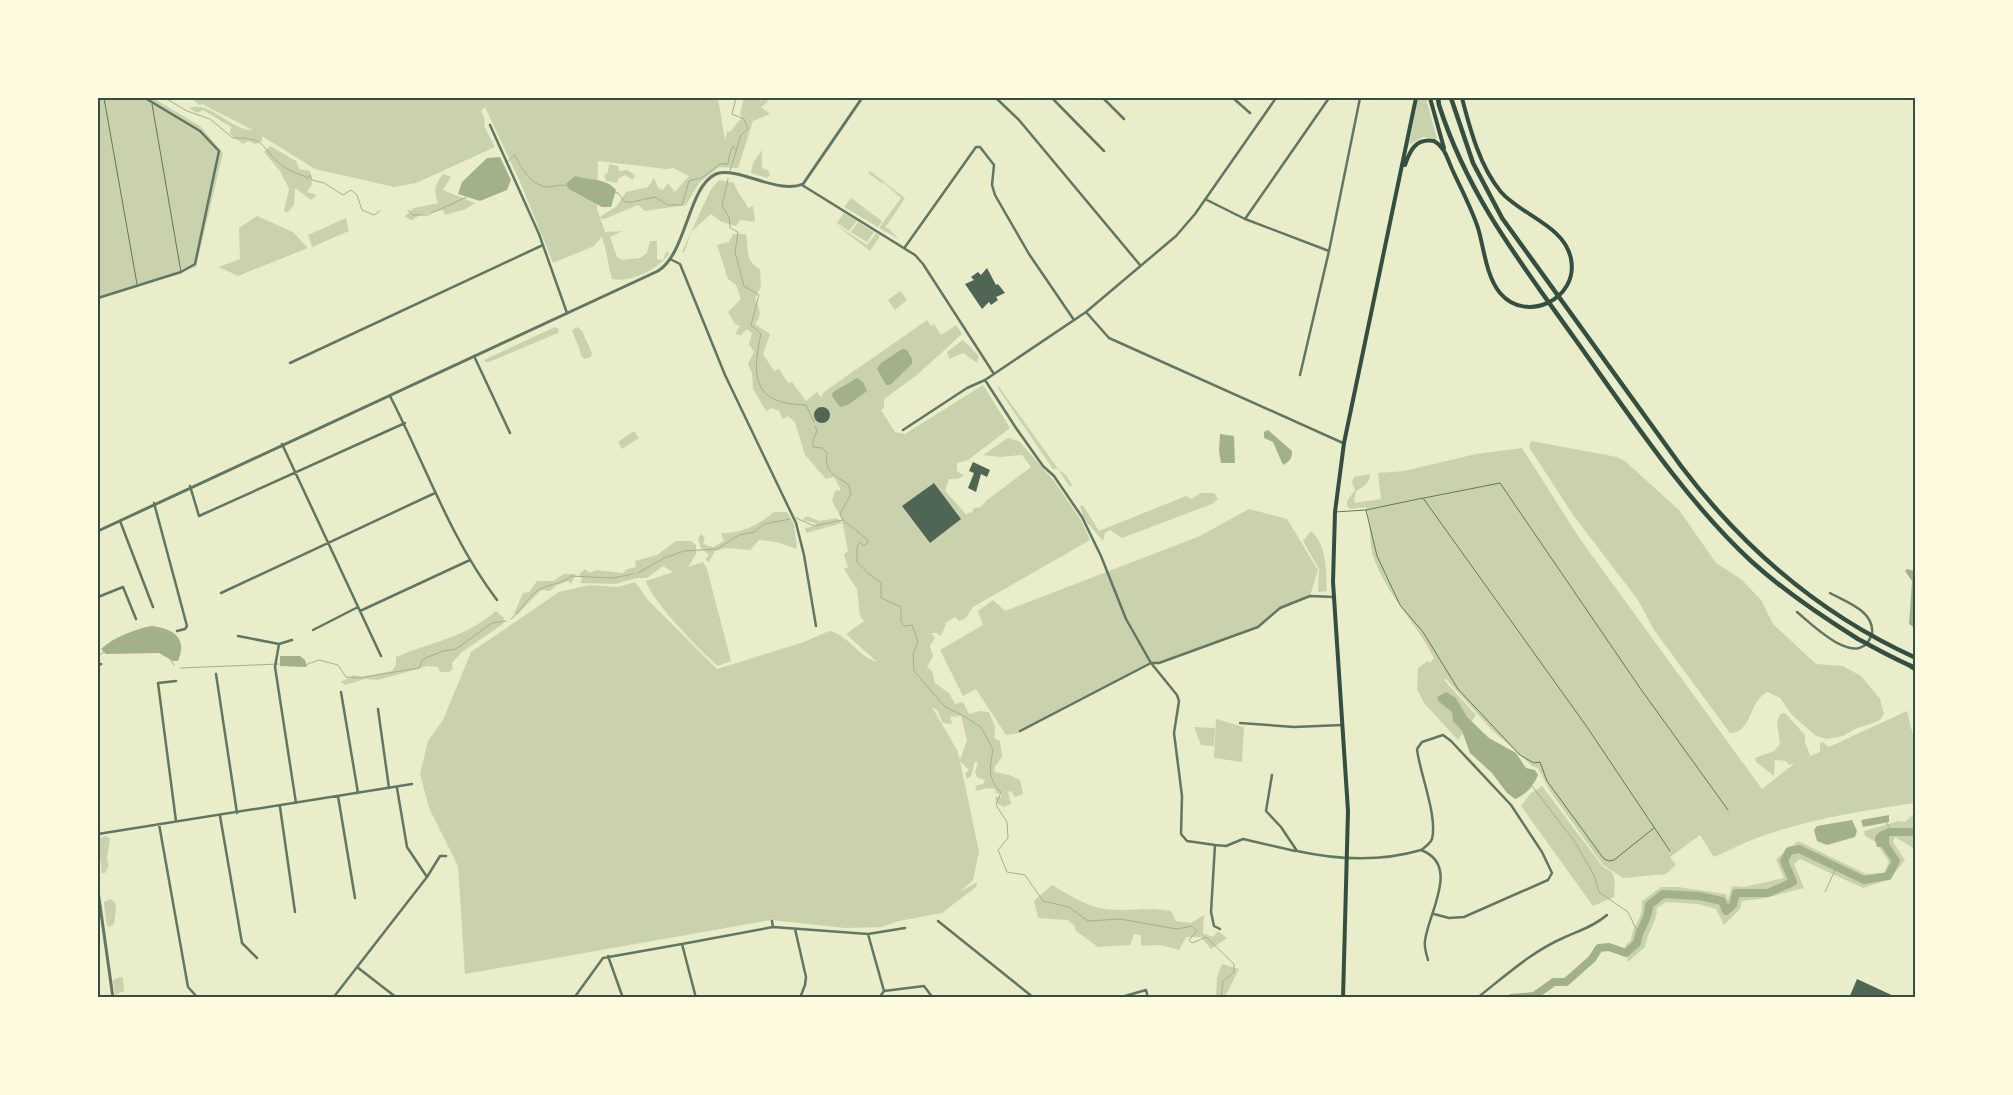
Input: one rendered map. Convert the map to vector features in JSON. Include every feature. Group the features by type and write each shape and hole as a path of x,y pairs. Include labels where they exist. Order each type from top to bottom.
{"main road":[{"path":"1343,998 1348,795 1334,598 1335,512 1344,444 1416,98"},
{"path":"1430,98 1445,152 1478,228 1494,284 1503,296 1517,304 1531,307 1546,304 1563,291 1570,278 1572,262 1567,248 1557,235 1511,202 1497,186 1487,168 1469,124 1462,98"},
{"path":"1437,98 1458,160 1504,239 1697,504 1746,557 1791,594 1838,627 1916,670"},
{"path":"1452,98 1477,172 1502,218 1676,460 1707,499 1751,547 1801,589 1850,622 1916,658"},
{"path":"1400,181 1409,153 1418,143 1434,141 1445,152"}],"street":[{"path":"98,298 181,272 195,264 219,152 200,131 146,98"},
{"path":"802,185 862,98"},
{"path":"996,98 1025,127 1141,265"},
{"path":"1052,98 1104,151"},
{"path":"1103,98 1124,119"},
{"path":"1233,98 1250,114"},
{"path":"903,430 967,388 985,380 1086,312 1176,236 1205,199 1276,98"},
{"path":"1245,219 1329,98"},
{"path":"1300,375 1329,251 1360,98"},
{"path":"490,125 543,245 567,313"},
{"path":"905,248 976,147 980,147 994,165 992,185 995,196 1029,254 1074,320"},
{"path":"98,530 658,271 670,259 702,186 718,174 725,173 786,186 802,185 905,248 923,264 994,374"},
{"path":"1205,199 1245,219 1329,251"},
{"path":"290,363 543,245"},
{"path":"670,259 680,264 725,375 796,523 804,555 816,626"},
{"path":"1086,312 1109,338 1344,444"},
{"path":"474,356 510,433"},
{"path":"985,380 1043,466 1054,476 1082,517 1101,556 1126,619 1151,663 1158,669 1179,702 1174,733 1182,796 1181,834 1187,840 1215,845 1226,846 1243,839 1253,843 1329,858 1392,857 1421,850 1431,841 1432,834 1430,806 1417,748 1420,743 1441,735 1451,741 1511,804 1542,852 1552,873 1548,880 1464,917 1449,918 1434,914"},
{"path":"390,394 405,423 435,493 470,560 496,600"},
{"path":"190,486 199,516 405,423"},
{"path":"282,444 329,541 381,656"},
{"path":"221,593 435,493"},
{"path":"154,503 187,626 185,630 177,632"},
{"path":"119,520 153,607"},
{"path":"360,611 470,560"},
{"path":"98,597 123,587 136,619"},
{"path":"1797,612 1843,647 1852,649 1861,647 1870,640 1873,627 1868,616 1830,593"},
{"path":"1020,731 1151,663 1159,663 1231,638 1258,626 1280,608 1310,596 1334,598"},
{"path":"313,630 358,607"},
{"path":"238,636 279,644 292,640"},
{"path":"279,644 275,666 296,803"},
{"path":"216,674 237,813"},
{"path":"176,681 158,683 176,821"},
{"path":"341,692 358,793"},
{"path":"378,709 389,788"},
{"path":"1240,723 1294,727 1343,725"},
{"path":"1272,775 1266,811 1281,827 1297,851"},
{"path":"98,834 412,784"},
{"path":"397,787 407,847 428,876"},
{"path":"338,796 355,898"},
{"path":"280,806 295,912"},
{"path":"220,816 242,943 257,958"},
{"path":"159,824 188,987 198,998"},
{"path":"1215,845 1211,912 1214,926 1220,929"},
{"path":"1421,850 1434,858 1441,873 1434,914 1425,938 1424,946 1428,960"},
{"path":"333,998 428,876 440,856 446,856"},
{"path":"98,892 113,998"},
{"path":"1477,998 1517,966 1562,938 1585,930 1607,915"},
{"path":"938,920 1034,998"},
{"path":"772,921 772,927"},
{"path":"574,998 598,962 608,956 772,927 868,934 905,928"},
{"path":"795,929 806,981 800,998"},
{"path":"868,934 884,991 880,998"},
{"path":"682,944 696,998"},
{"path":"608,956 623,998"},
{"path":"357,967 397,998"},
{"path":"884,991 924,986 932,998"},
{"path":"1118,998 1146,990 1148,998"}],"lane":[{"path":"104,98 138,285"},
{"path":"151,101 181,272"},
{"path":"1335,512 1366,510 1500,484 1634,680 1728,810"},
{"path":"1423,498 1587,727 1670,851"},
{"path":"1366,510 1377,556 1393,591 1400,605 1423,632 1449,677 1520,755 1534,763 1540,762 1547,781 1574,822 1604,859 1614,860 1655,827"}],"shaded area":[{"path":"98,98 153,98 200,126 223,153 196,267 98,298"},
{"path":"191,98 718,98 725,140 727,132 731,131 742,117 740,114 744,98 759,98 760,101 765,99 768,102 761,107 770,114 753,121 738,168 719,167 699,183 686,205 645,211 638,205 604,219 600,218 605,232 623,231 610,237 617,257 622,260 640,258 647,253 650,241 657,241 657,259 663,260 666,252 670,253 665,259 659,264 644,274 620,280 612,279 602,237 594,246 553,263 521,184 485,107 481,111 485,120 484,126 495,147 416,183 394,187 315,169 262,136 262,141 255,144 248,141 243,144 230,134 231,127 203,110 197,113 189,108 205,108 237,126 253,130 202,104 199,105","holes":["598,161 666,169 673,168 689,176 675,192 668,183 663,190 658,188 654,178 648,187 626,192 617,206 600,217 597,209"]},
{"path":"1418,98 1426,98 1437,139 1423,137 1409,145"},
{"path":"270,146 296,161 299,169 310,171 312,184 307,192 317,195 311,200 295,188 294,205 287,213 284,211 289,189 280,171 264,152"},
{"path":"762,150 762,168 768,170 770,175 767,178 751,173 753,163"},
{"path":"500,157 511,180 507,190 480,201 458,194 462,182 487,158"},
{"path":"609,164 618,166 619,171 627,170 635,175 633,180 625,175 619,178 617,183 606,181 604,175 608,172"},
{"path":"870,171 905,198 885,228 888,228 899,239 879,228 901,198 883,182 868,173"},
{"path":"443,174 451,177 443,190 475,203 466,209 445,215 443,210 420,215 412,220 404,217 414,208 438,203 436,188"},
{"path":"575,176 602,181 612,186 616,190 611,207 602,207 569,189 566,184"},
{"path":"719,180 734,183 748,208 753,206 755,222 740,220 736,226 722,222 711,214 692,231 684,253 682,252 710,191"},
{"path":"851,198 866,209 864,211 867,210 882,221 878,227 844,207"},
{"path":"844,213 857,221 849,231 837,223"},
{"path":"257,216 293,232 308,248 238,276 219,267 240,259 239,228"},
{"path":"346,218 349,231 312,247 308,235"},
{"path":"858,222 874,232 867,242 851,232"},
{"path":"835,224 867,245 876,233 880,236 870,251"},
{"path":"733,234 746,234 749,258 760,269 761,287 755,298 760,314 755,324 770,334 763,354 774,371 779,369 788,383 792,382 806,401 817,392 821,397 824,392 927,320 931,326 934,324 941,335 956,325 962,334 917,375 884,399 884,408 881,410 895,432 905,434 983,385 1010,428 968,460 957,463 957,471 964,476 957,479 949,479 945,491 966,514 972,512 974,508 981,507 987,500 1031,467 1022,455 1000,457 983,455 1008,438 1019,441 1054,481 1081,520 1090,540 973,607 966,618 959,621 955,617 944,624 946,624 941,636 931,633 935,638 930,646 933,656 927,667 932,671 935,683 949,693 955,704 963,702 969,714 980,711 989,712 995,727 994,738 1000,741 1002,757 995,766 994,772 1009,775 1020,780 1023,794 1015,797 1011,791 1008,792 1011,804 1004,807 996,803 995,797 1001,797 1002,794 996,793 995,789 987,788 977,791 975,786 983,784 985,780 978,778 975,772 978,763 975,761 971,776 967,779 965,773 969,770 960,761 979,852 973,880 960,892 977,882 976,887 942,913 899,921 882,927 845,928 771,920 465,974 458,866 429,808 420,774 428,741 443,720 471,652 559,592 590,585 618,587 635,582 648,600 717,669 804,642 829,631 842,636 864,655 877,662 846,634 864,621 860,616 857,589 844,569 848,567 844,554 848,551 842,520 832,501 835,491 841,490 834,477 826,479 805,455 795,422 788,416 783,419 779,411 772,408 766,411 753,389 752,373 748,364 754,352 749,344 752,333 747,329 741,335 735,334 740,326 735,324 728,312 741,299 736,285 728,279 717,245 729,242","holes":["932,707 937,710 943,723 952,724 950,717 961,716 967,740 960,760 957,750"]},
{"path":"900,291 907,300 895,310 888,300"},
{"path":"555,327 559,329 558,333 489,362 484,360"},
{"path":"577,327 582,331 592,353 591,357 585,359 581,356 572,330"},
{"path":"963,340 979,356 977,363 963,353 949,359 947,352"},
{"path":"902,349 907,350 912,359 912,364 890,385 886,385 877,369 881,363"},
{"path":"857,378 863,382 867,391 848,405 840,407 832,396 833,392"},
{"path":"997,387 999,387 1059,470 1066,475 1072,485 1070,487 1058,469 1053,469"},
{"path":"1268,430 1292,451 1290,460 1283,465 1273,442 1264,438 1264,432"},
{"path":"634,431 639,438 622,449 618,442"},
{"path":"1220,434 1234,436 1235,463 1221,463 1219,451"},
{"path":"1531,441 1617,457 1626,462 1679,510 1716,563 1741,579 1761,600 1773,624 1816,664 1843,666 1861,676 1880,699 1884,714 1880,720 1855,729 1843,736 1827,739 1816,736 1792,715 1780,698 1768,692 1757,702 1743,728 1737,732 1730,733 1654,630 1638,600 1573,515 1529,447"},
{"path":"1522,448 1580,539 1762,789 1795,763 1789,765 1786,761 1775,760 1774,776 1756,762 1755,758 1774,751 1780,744 1777,722 1780,714 1785,713 1805,735 1805,742 1810,755 1808,757 1820,752 1820,743 1823,742 1829,747 1907,711 1915,743 1915,803 1852,813 1790,827 1749,841 1714,857 1700,835 1670,857 1676,865 1666,874 1623,878 1603,865 1550,791 1538,768 1532,766 1491,729 1446,679 1444,680 1476,715 1458,740 1424,703 1417,689 1418,668 1428,661 1430,663 1434,658 1380,573 1372,553 1366,507 1350,509 1347,506 1347,501 1355,490 1352,482 1354,477 1370,474 1366,484 1356,491 1354,503 1381,499 1378,473 1404,471 1476,454"},
{"path":"1200,493 1214,493 1218,499 1212,504 1122,538 1110,530 1105,533 1103,541 1084,519 1080,506 1083,505 1099,531 1186,496 1192,499"},
{"path":"1249,509 1287,519 1318,570 1310,596 1280,608 1258,627 1159,663 1151,663 1020,733 1006,735 976,689 963,696 940,650 983,625 978,611 993,600 1005,611 1200,536"},
{"path":"774,512 787,512 794,524 797,549 776,542 759,540 750,550 726,548 715,551 709,562 705,560 709,555 701,548 698,539 701,534 705,538 703,544 713,547 724,541 721,533 749,528"},
{"path":"807,516 819,521 837,518 842,523 806,533 805,528 816,526 815,523 802,520"},
{"path":"1311,531 1320,543 1323,551 1327,591 1318,592 1319,569 1303,541"},
{"path":"676,541 691,541 696,545 696,554 688,567 703,562 707,569 731,661 718,666 666,613 646,581 673,572 663,566 647,578 637,578 615,584 580,583 582,579 579,574 585,569 590,573 596,570 623,573 627,569 636,567 635,561 657,555"},
{"path":"1907,569 1915,571 1915,628 1909,624 1912,581 1905,571"},
{"path":"564,574 576,574 571,584 568,581 557,585 550,591 541,590 517,615 514,614 523,593 529,592 537,581 553,581"},
{"path":"496,611 504,618 503,624 462,652 452,663 453,669 449,672 440,672 438,667 428,666 378,680 365,679 345,685 341,682 354,675 363,677 392,671 396,665 396,657 460,634"},
{"path":"152,626 172,632 180,640 181,653 178,661 173,661 159,653 106,654 101,649 125,634"},
{"path":"280,656 300,656 305,660 307,667 280,666"},
{"path":"1446,692 1456,698 1467,717 1489,738 1516,753 1526,768 1535,770 1538,775 1532,786 1523,795 1515,799 1507,793 1492,773 1470,753 1462,731 1453,721 1452,712 1438,701 1437,697"},
{"path":"1216,719 1244,727 1242,762 1214,758"},
{"path":"1194,727 1215,728 1214,746 1201,745"},
{"path":"1542,786 1603,867 1612,872 1615,882 1614,897 1593,906 1521,806 1530,794"},
{"path":"1915,813 1915,849 1895,837 1893,842 1905,860 1890,879 1863,888 1800,859 1794,864 1804,888 1766,898 1742,901 1740,909 1724,925 1716,909 1697,904 1666,902 1657,908 1645,947 1628,962 1625,946 1631,940 1641,913 1642,901 1661,887 1678,887 1726,894 1728,900 1732,886 1744,887 1784,878 1776,859 1798,841 1866,874 1884,873 1889,862 1876,842 1865,836 1864,831 1898,821 1905,822"},
{"path":"1889,815 1889,822 1863,827 1861,820"},
{"path":"1852,820 1857,831 1855,837 1827,845 1817,841 1814,830 1817,826"},
{"path":"1882,831 1889,832 1889,846 1877,847 1875,836"},
{"path":"105,836 110,838 107,859 109,865 105,873 102,873 98,839"},
{"path":"1052,885 1084,903 1098,908 1171,911 1176,921 1191,923 1204,915 1203,933 1213,937 1218,931 1227,938 1211,949 1201,937 1186,937 1179,950 1160,945 1141,946 1141,935 1134,934 1130,945 1098,947 1076,931 1074,925 1067,920 1038,918 1034,901"},
{"path":"110,899 115,902 116,908 114,924 109,927 107,926 104,902"},
{"path":"1222,964 1239,969 1226,995 1227,997 1216,997 1217,977"},
{"path":"120,977 123,978 124,991 115,995 113,980"}],"building":[{"path":"987,268 996,285 998,284 1005,293 996,297 998,300 991,305 989,302 982,309 965,284 974,280 971,277 978,272 981,275"},
{"path":"822,407 828,409 830,415 828,421 822,423 816,421 814,415 816,409"},
{"path":"973,462 990,470 987,477 981,474 976,492 968,488 974,473 969,471"},
{"path":"934,483 961,519 930,543 902,506"},
{"path":"1857,979 1898,998 1849,998"}],"waterway":[{"path":"165,98 187,111 210,119 233,138 257,141 279,163 289,170 308,178 310,175 312,180 324,183 343,195 351,190 357,195 362,210 374,215 380,211"},
{"path":"730,171 741,135 748,129 744,119 732,114 736,98"},
{"path":"614,192 618,193 625,202 655,197 668,205 682,205 689,181 703,177 720,164 728,164 733,146 736,150"},
{"path":"508,161 515,155 528,176 537,184 549,187 568,186"},
{"path":"728,179 722,206 729,217 730,228 738,232 735,252 744,286 759,295 751,325 761,334 756,364 760,386 766,394 776,400 789,404 806,405 814,422"},
{"path":"408,210 413,215 427,215 467,197"},
{"path":"815,426 817,431 813,440 813,447 822,448 827,453 829,470 849,485 851,494 840,514 843,520 868,540 867,544 863,546 860,542 857,547 857,562 871,576 881,582 881,598 901,607 901,622 905,626 912,625 918,642 913,654 914,671 945,707 981,727 993,750 992,778 993,783 1001,792 996,805 1007,822 1008,838 998,850 1007,872 1025,875 1043,901 1069,907 1088,921 1120,919 1177,929 1192,926 1197,931 1189,940 1192,943 1206,937 1234,964 1234,972 1223,981 1221,998"},
{"path":"796,518 814,526 843,520"},
{"path":"638,573 664,558 684,551 717,549 739,535 754,532 764,524 790,519"},
{"path":"511,619 537,591 571,576 612,578 633,574"},
{"path":"305,665 319,660 338,665 346,677 359,678 419,668 423,659 443,651 456,649 492,623 506,621"},
{"path":"98,656 106,651"},
{"path":"170,659 174,665"},
{"path":"180,668 279,664"},
{"path":"1532,786 1575,842 1594,875 1599,892 1628,912 1638,933"},
{"path":"1887,823 1892,833"},
{"path":"1512,998 1534,996 1554,982 1566,982 1592,959 1599,948 1609,947 1626,953 1637,943 1649,911 1649,905 1663,894 1699,896 1722,901 1726,911 1733,905 1736,893 1768,893 1793,882 1784,861 1789,851 1799,849 1864,880 1888,876 1896,861 1883,842 1879,840 1881,836 1889,832 1916,832"},
{"path":"1825,892 1836,868"}]}
